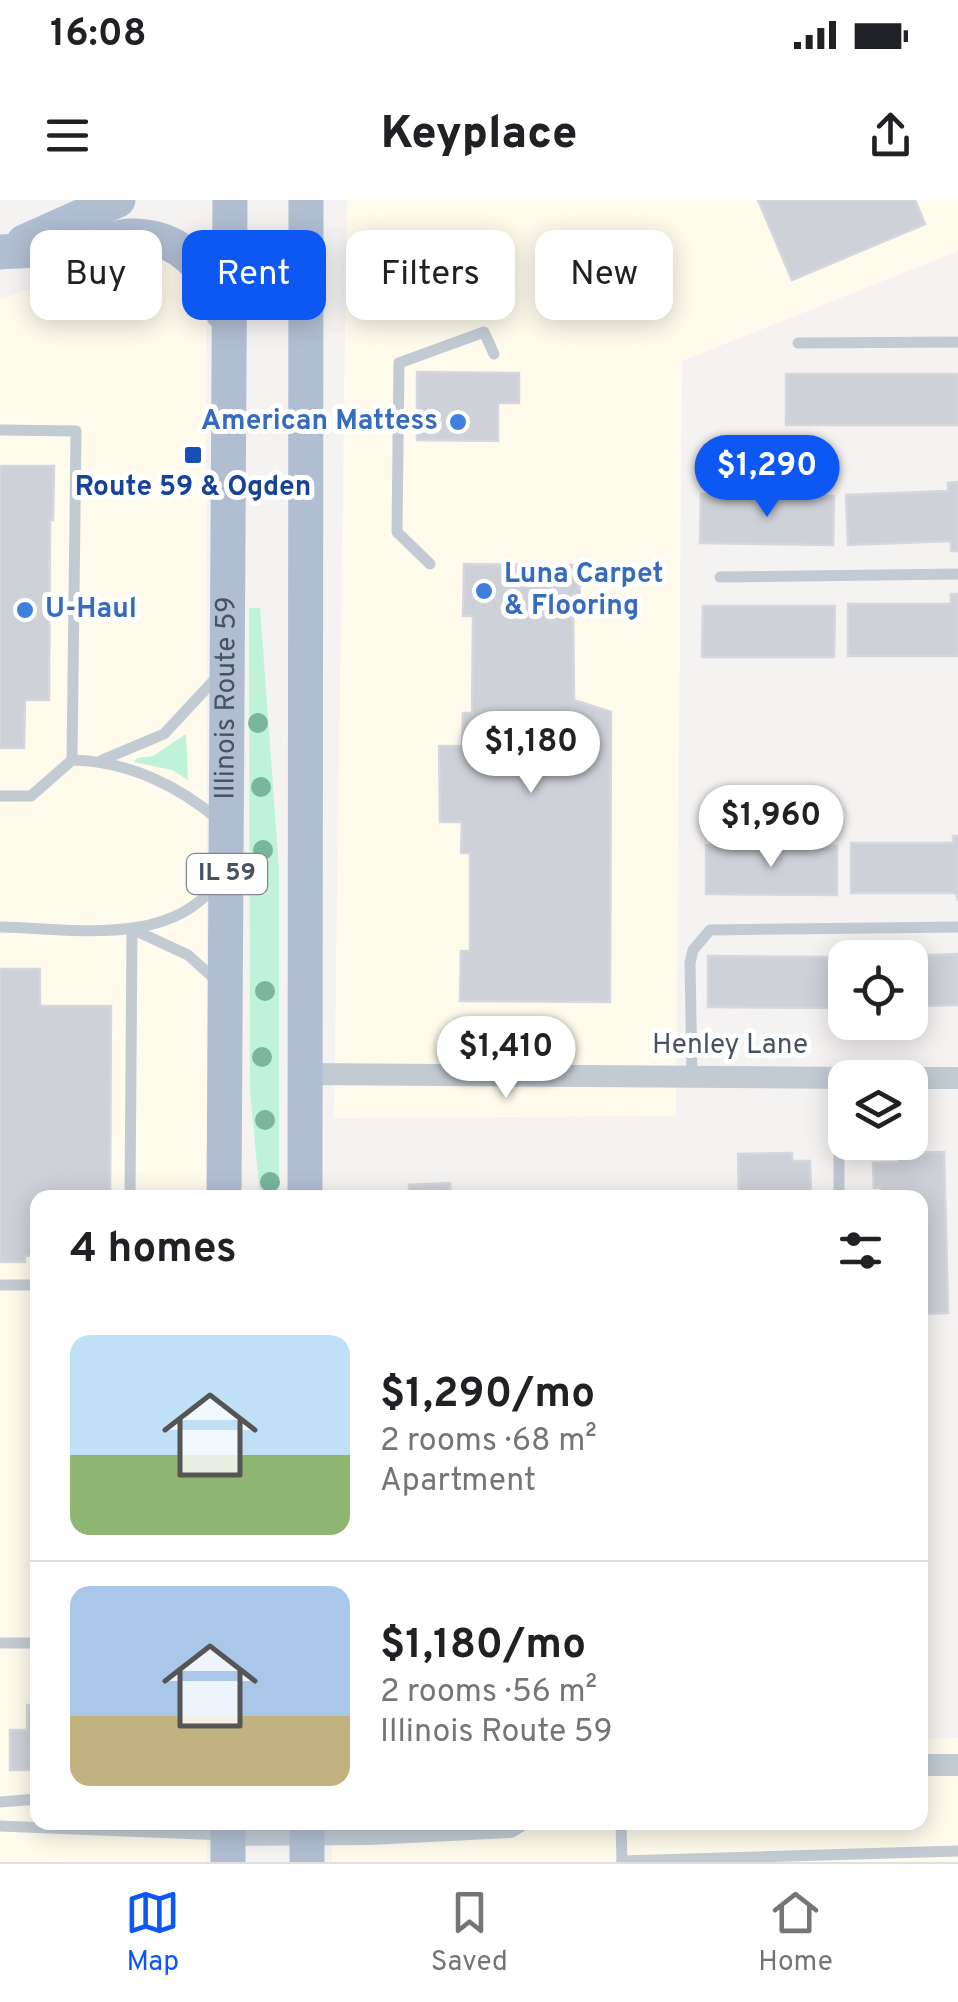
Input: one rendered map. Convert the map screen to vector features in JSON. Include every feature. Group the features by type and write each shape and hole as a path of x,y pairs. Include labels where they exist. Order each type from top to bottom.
{"main road":[{"path":"0,252 118,200"},
{"name":"Illinois Route 59","path":"224,1190 230,200"},
{"name":"IL 59","path":"304,1190 306,200"},
{"path":"0,252 94,245 127,236 155,238 186,251 202,267 229,330"}],"street":[{"name":"Henley Lane","path":"306,1074 828,1077"},
{"path":"928,1078 958,1078"},
{"path":"928,1766 958,1765"},
{"path":"228,1840 307,1840 452,1830"}],"lane":[{"path":"430,564 397,532 399,364 484,332 494,354"},
{"path":"798,343 958,342"},
{"path":"0,430 76,431 72,760"},
{"path":"720,577 958,574"},
{"path":"102,760 164,734 228,666"},
{"path":"0,796 31,796 72,760 102,760 178,788 227,827"},
{"path":"0,927 132,929 188,911 206,897 227,868"},
{"path":"692,1076 690,963 692,950 710,930 958,927"},
{"path":"132,929 188,955 215,978 226,995"},
{"path":"130,1190 132,929"},
{"path":"840,1190 842,1160"},
{"path":"0,1286 30,1285"},
{"path":"0,1643 30,1644"},
{"path":"0,1802 30,1800"},
{"path":"0,1826 30,1828"},
{"path":"65,1830 228,1840"},
{"path":"622,1830 622,1861 958,1851"}],"shaded area":[{"path":"347,200 958,200 958,251 682,361 676,1116 334,1118 346,271 346,320 515,320 515,230 347,230"},
{"path":"162,255 178,260 182,266 182,320 206,320 207,1190 30,1190 30,1830 207,1830 207,1862 0,1862 0,300 30,288 30,320 162,320"},
{"path":"958,1738 958,1862 332,1862 332,1830 928,1830 928,1739"}],"green space":[{"path":"249,608 260,608 279,869 279,1190 259,1190 250,1090"},
{"path":"186,734 188,780 172,770 134,762 153,756"}],"building":[{"path":"758,200 915,200 925,224 792,280"},
{"name":"American Mattess","path":"417,372 519,373 519,403 498,403 498,441 417,440"},
{"path":"786,374 958,374 958,425 786,425"},
{"name":"U-Haul","path":"0,466 54,466 49,700 25,700 24,748 0,748"},
{"path":"958,482 958,551 951,551 951,541 848,545 846,495 948,491 948,483"},
{"path":"701,494 834,496 833,545 700,543"},
{"path":"464,564 579,565 580,600 573,600 574,700 611,712 610,1002 460,1001 461,951 470,951 470,853 461,853 462,822 440,822 439,746 462,746 463,713 472,713 473,616 463,616"},
{"path":"951,594 958,594 958,656 848,656 848,604 951,604"},
{"path":"703,606 835,606 834,657 702,657"},
{"path":"953,836 958,836 958,901 956,893 851,893 851,843 953,843"},
{"path":"706,845 837,846 837,895 706,894"},
{"path":"958,954 958,1005 928,1006 928,955"},
{"path":"708,956 828,957 828,1008 708,1007"},
{"path":"0,969 40,969 40,1006 111,1006 110,1190 30,1190 30,1256 25,1256 25,1262 0,1262"},
{"path":"928,1152 944,1152 948,1313 928,1314 928,1190 874,1188 873,1163 928,1160"},
{"path":"792,1153 792,1161 810,1161 811,1190 739,1190 738,1154"},
{"path":"450,1183 450,1190 409,1190 409,1185"},
{"path":"30,1705 30,1770 10,1770 10,1730 27,1730"}],"place":[{"name":"American Mattess","path":"458,422"},
{"name":"Route 59 & Ogden","path":"193,455"},
{"name":"Luna Carpet & Flooring","path":"484,591"},
{"name":"U-Haul","path":"25,610"}]}
